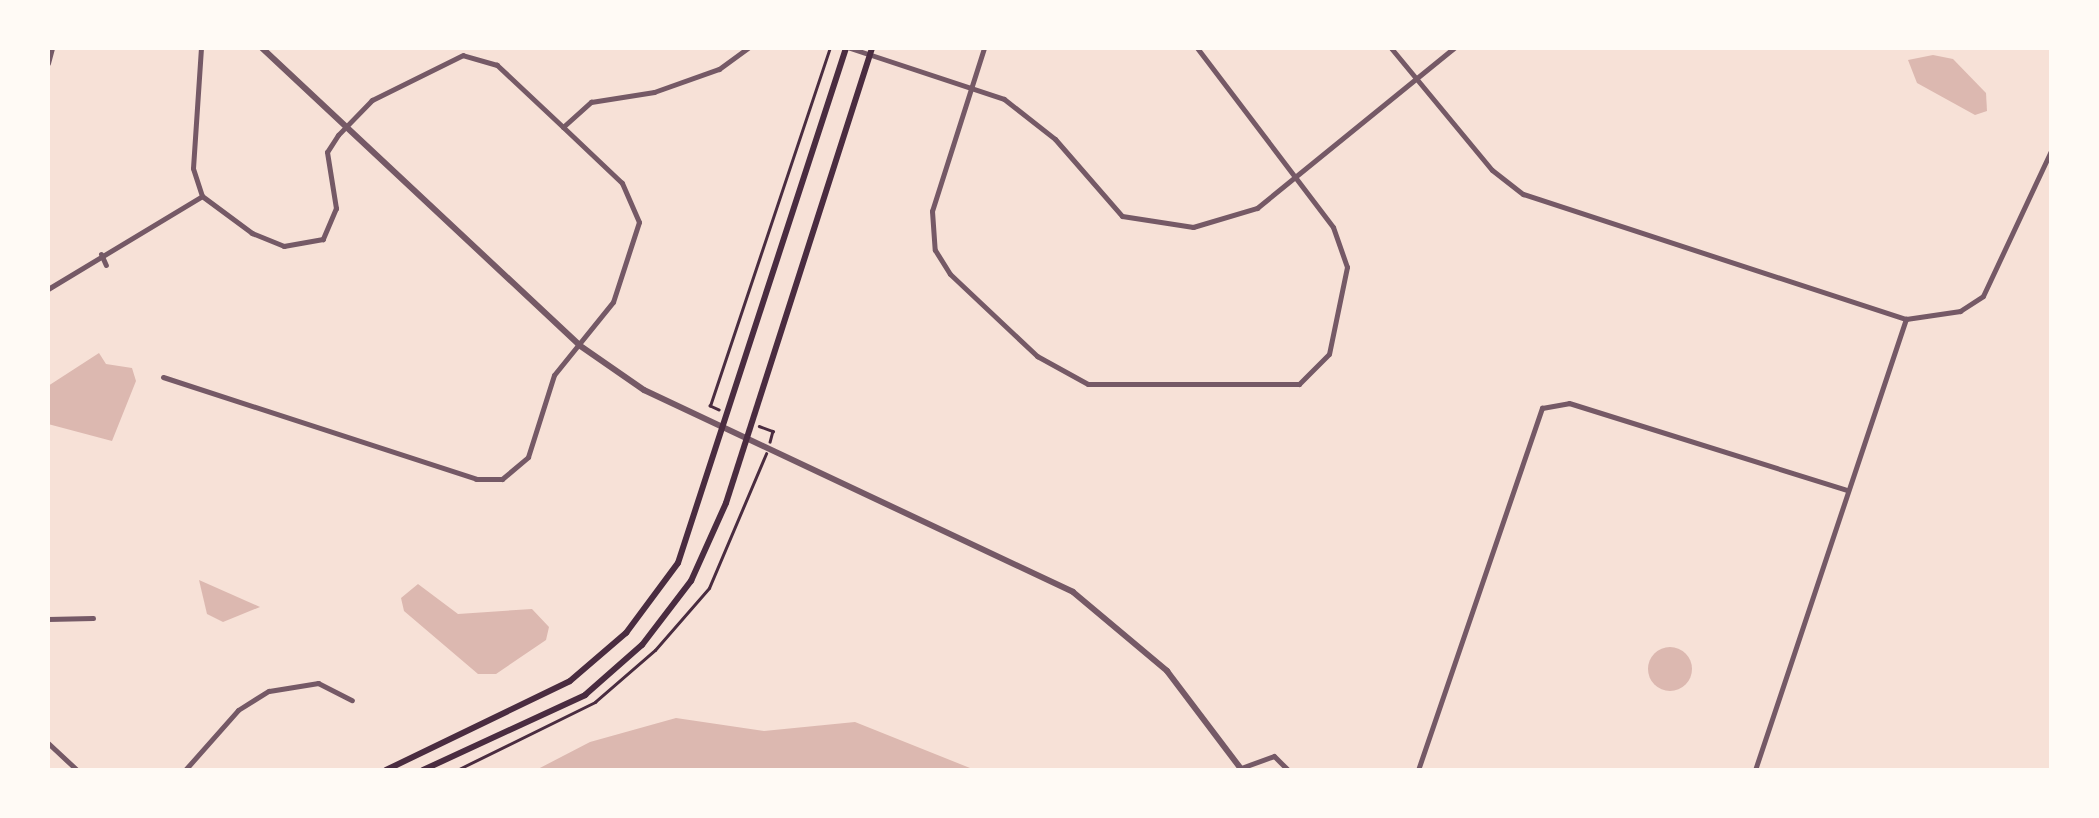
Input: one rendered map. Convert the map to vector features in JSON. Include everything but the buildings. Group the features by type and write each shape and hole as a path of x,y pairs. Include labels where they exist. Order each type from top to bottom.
{"main road":[{"path":"386,770 548,696 611,648 678,563 727,431 848,48"},
{"path":"423,770 566,706 631,657 698,570 747,439 871,51"}],"street":[{"path":"48,63 52,48"},
{"path":"163,377 494,481 524,464 547,388 618,292 639,214 622,183 498,64 471,54 372,100 349,122 328,152 336,208 323,239 284,246 236,226 202,196 192,168 201,48"},
{"path":"262,48 349,122 579,344 727,431 1073,592 1167,670 1242,769 1274,756 1288,770"},
{"path":"564,127 591,102 654,92 719,69 748,48"},
{"path":"848,48 871,51 971,88 1032,117 1106,203 1142,224 1227,222 1295,178 1454,48"},
{"path":"984,48 932,211 935,250 1037,356 1088,384 1299,384 1329,354 1347,267 1333,227 1196,48"},
{"path":"1391,48 1492,170 1523,194 1906,319 1960,311 1983,296 2052,149"},
{"path":"48,290 101,254 202,196"},
{"path":"101,254 106,265"},
{"path":"1755,770 1906,319"},
{"path":"1418,770 1542,408 1570,403 1846,490"},
{"path":"48,620 93,618"},
{"path":"185,770 238,710 268,691 318,683 352,700"},
{"path":"48,743 77,770"}],"path":[{"path":"710,406 830,48"}],"shaded area":[{"path":"1933,55 1953,59 1986,93 1987,111 1975,115 1917,83 1908,60"},
{"path":"99,353 106,364 132,368 136,381 112,441 48,424 48,386"},
{"path":"199,580 260,607 223,622 207,614"},
{"path":"418,584 458,614 532,609 549,627 546,640 496,674 478,674 404,611 401,598"},
{"path":"1670,647 1685,654 1692,669 1685,684 1670,691 1655,684 1648,669 1655,654"},
{"path":"676,718 764,731 855,722 975,770 536,770 590,742"}]}
